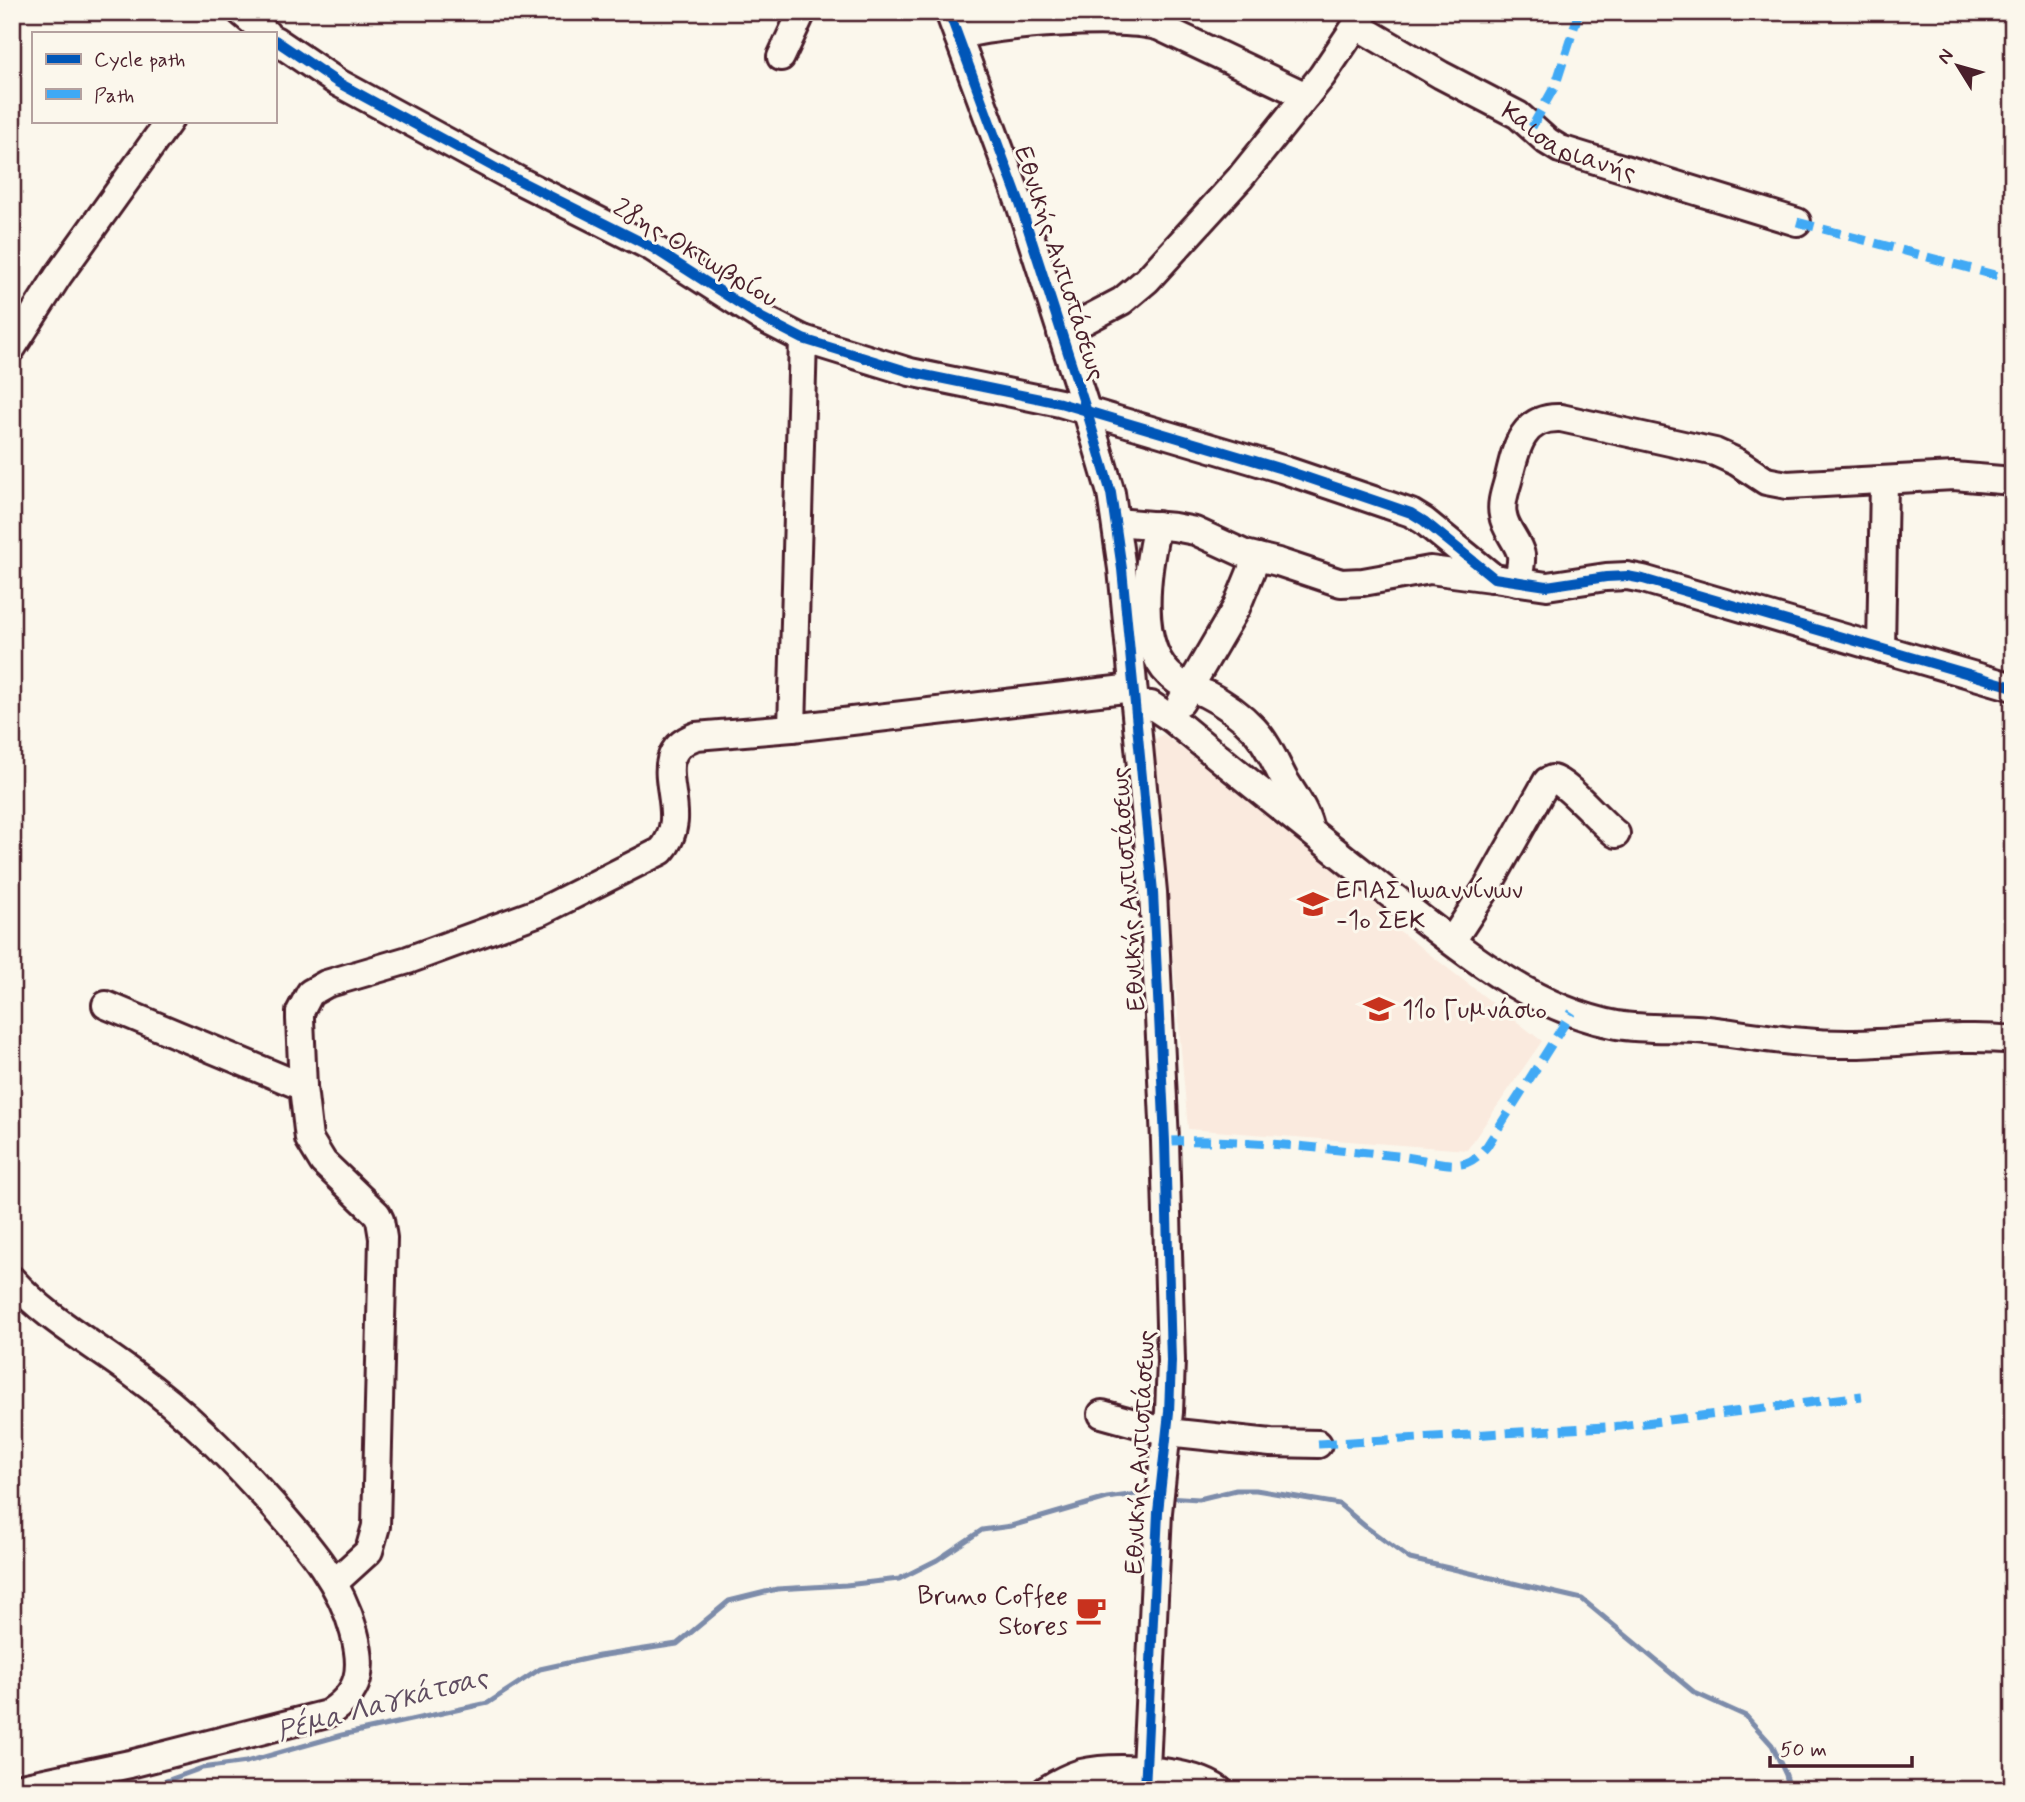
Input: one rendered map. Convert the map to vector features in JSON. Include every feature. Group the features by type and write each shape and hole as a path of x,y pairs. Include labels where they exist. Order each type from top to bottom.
{"street":[{"path":"781,57 802,12"},
{"path":"239,18 264,32"},
{"path":"954,24 974,31 1056,18 1151,24 1306,96"},
{"path":"1062,333 1122,301 1147,280 1240,178 1306,96 1361,19"},
{"name":"Καισαριανής","path":"1361,19 1441,75 1518,115 1560,149 1797,222"},
{"name":"Εθνικής Αντιστάσεως","path":"954,24 1020,204 1062,333 1105,472 1116,522 1153,892 1161,1018 1171,1361 1167,1432 1158,1512 1145,1780"},
{"name":"28ης Οκτωβρίου","path":"276,41 337,82 516,179 653,248 762,318 803,339 910,372 1022,394 1087,412 1282,469 1411,513 1505,580"},
{"path":"12,348 58,276 168,122"},
{"path":"792,728 803,339"},
{"path":"1505,580 1521,555 1506,525 1502,508 1517,449 1527,430 1541,420 1561,418 1715,452 1770,483 1804,485 1954,476 2013,481"},
{"path":"1881,649 1884,481"},
{"path":"1116,522 1195,531 1238,552 1341,583 1363,582 1430,570 1547,586 1606,578 1643,579 2013,688"},
{"path":"1157,525 1147,577 1150,637 1154,651 1166,670 1178,681 1236,712 1261,736 1304,812 1310,832"},
{"path":"1172,719 1236,608 1257,558"},
{"path":"335,1582 369,1551 376,1526 383,1238 377,1214 323,1162 309,1139 303,1087 300,1012 316,988 408,960 542,911 660,851 674,829 670,761 682,741 696,736 1134,696 1172,719 1310,832 1452,941 1527,991 1572,1012 1618,1025 1703,1030 1815,1043 1854,1044 1981,1037 2013,1040"},
{"path":"1452,941 1488,886 1547,781 1552,779 1562,782 1592,814 1616,834"},
{"path":"106,1005 303,1087"},
{"path":"12,1280 58,1322 133,1374 218,1444 313,1551 335,1582 352,1623 360,1667 350,1695 340,1706 327,1714 119,1767 12,1789"},
{"path":"1102,1413 1167,1432 1271,1443 1318,1444"},
{"path":"1046,1790 1064,1779 1082,1773 1145,1780 1188,1775 1220,1790"}],"shaded area":[{"path":"1163,734 1395,911 1388,922 1542,1041 1467,1150 1188,1129 1154,740"}],"waterway":[{"name":"Ρέμα Λαγκάτσας","path":"1166,1497 1199,1499 1236,1490 1256,1490 1339,1504 1410,1559 1582,1599 1695,1693 1746,1716 1772,1745 1790,1790"},
{"name":"Ρέμα Λαγκάτσας","path":"141,1790 202,1768 246,1762 342,1735 488,1703 540,1669 599,1656 677,1644 729,1601 777,1589 899,1579 937,1560 982,1530 1011,1526 1107,1498 1153,1495"}],"marked path":[{"path":"1532,127 1556,84 1579,12"},
{"path":"1797,222 2013,280"},
{"path":"1165,1141 1281,1145 1451,1164 1466,1163 1487,1146 1572,1012"},
{"path":"1318,1444 1621,1426 1862,1396"}],"cycle path":[{"path":"949,12 1020,204 1087,412 1111,493 1122,569 1153,892 1165,1141 1171,1361 1169,1412 1158,1512 1145,1790"},
{"path":"276,41 337,82 516,179 653,248 762,318 803,339 910,372 1060,403 1282,469 1385,504 1411,513 1424,521 1494,578 1547,586 1606,577 1627,576 1643,579 2013,687"}],"place":[{"name":"ΕΠΑΣ Ιωαννίνων -1ο ΣΕΚ","path":"1313,904"},
{"name":"11o Γυμνάσιο","path":"1379,1009"},
{"name":"Bruno Coffee Stores","path":"1091,1610"}]}
